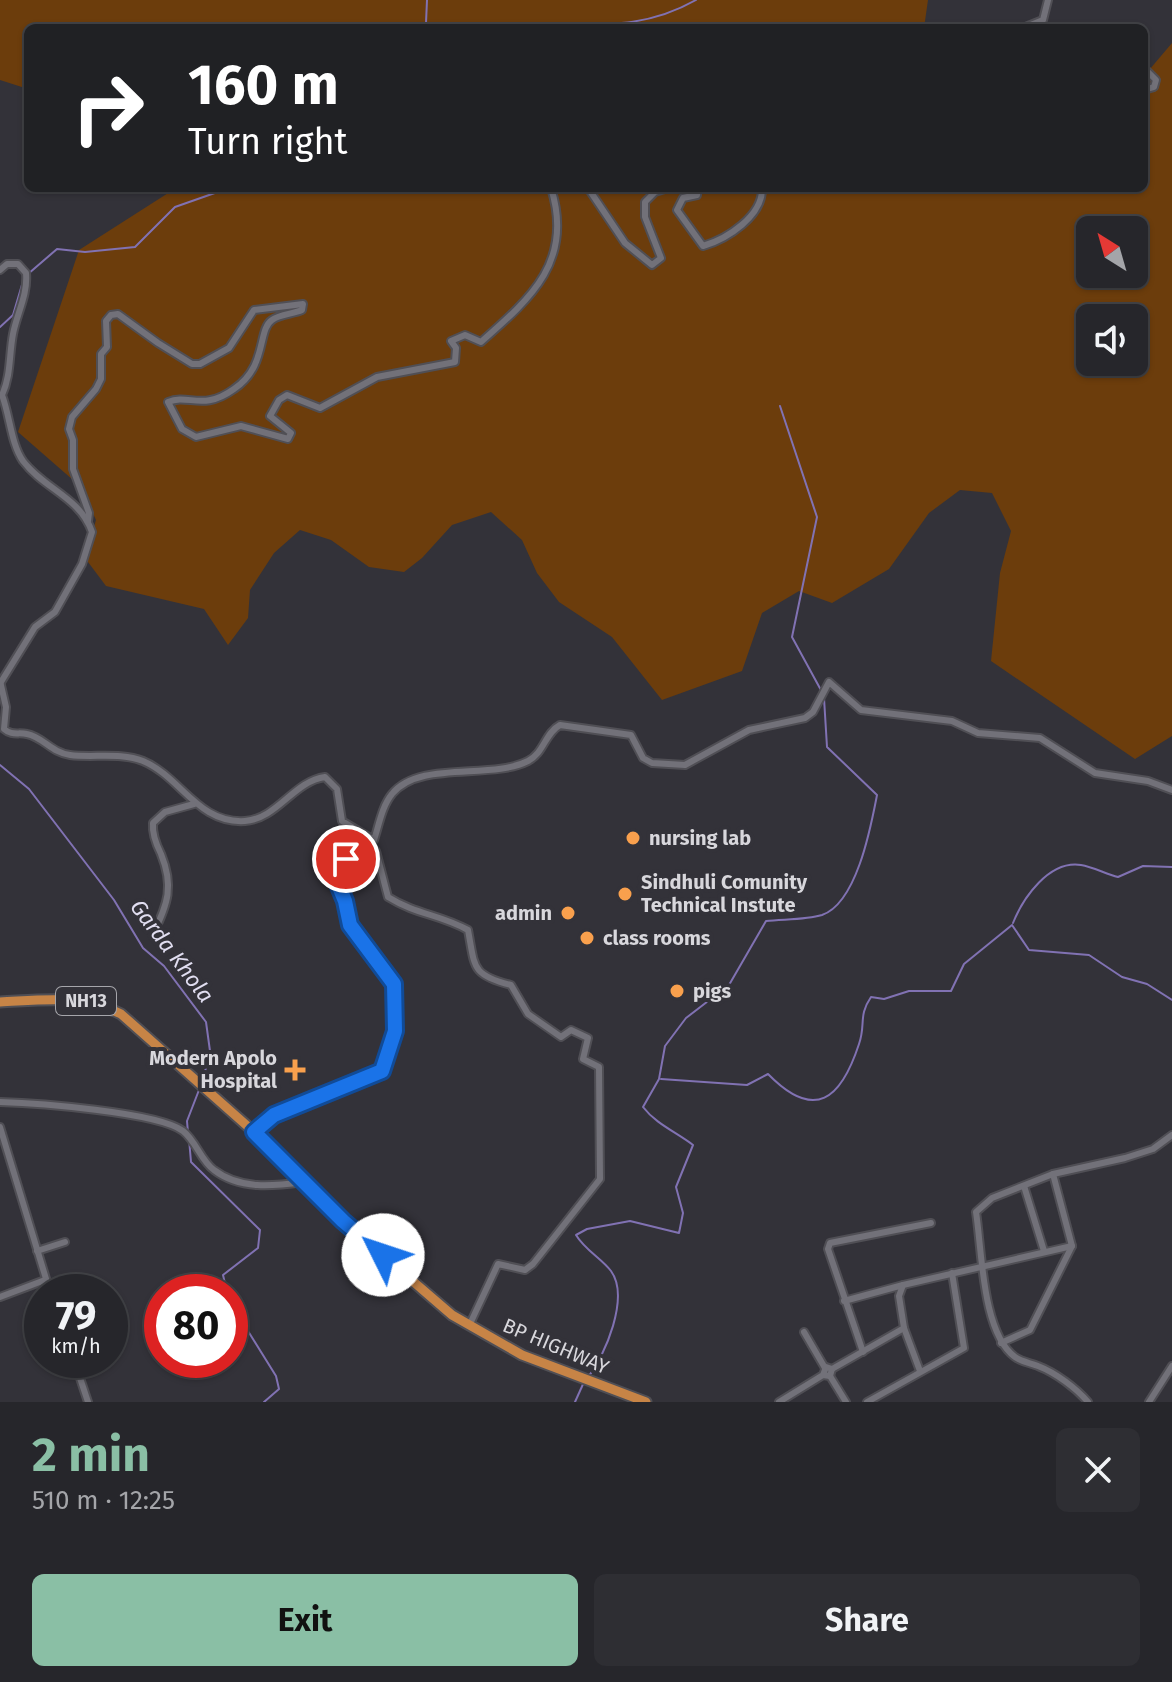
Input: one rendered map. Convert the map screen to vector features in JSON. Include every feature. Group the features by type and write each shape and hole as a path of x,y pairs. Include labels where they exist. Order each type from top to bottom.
{"highway":[{"name":"BP HIGHWAY","path":"0,1002 69,999 104,1005 130,1020 254,1132 343,1221 452,1315 550,1367 646,1402"}],"street":[{"path":"1033,24 1043,20 1048,0"},
{"path":"1148,72 1156,80 1154,87 1148,89"},
{"path":"88,521 89,513 73,469 73,440 69,429 72,417 101,379 101,354 107,347 106,321 111,315 118,314 192,364 200,364 229,348 254,310 303,304 302,310 271,320 265,327 257,366 233,390 217,400 200,404 168,402 182,429 196,437 241,426 288,439 291,433 270,416 279,400 287,395 320,408 377,377 455,362 456,348 451,341 465,335 481,342 512,314 543,279 555,256 558,231 552,192"},
{"path":"591,192 625,243 652,265 661,258 645,217 645,202 655,192"},
{"path":"697,192 697,195 683,198 677,210 703,246 717,242 752,214 762,199 762,192"},
{"path":"0,270 7,264 18,264 26,273 26,295 9,356 9,379 2,395 13,425 14,442 33,473 76,504 92,532 82,564 55,612 35,627 1,682 7,732 30,734 51,750 72,756 137,759 162,769 194,804 225,818 245,821 263,816 305,785 325,777 337,789 342,821 374,840"},
{"path":"469,1326 498,1264 525,1270 533,1264 600,1179 599,1067 583,1059 588,1038 571,1030 561,1037 528,1014 511,985 484,978 476,969 468,930 446,918 412,912 388,897 374,840 391,794 402,785 421,777 506,769 530,760 560,725 631,735 643,758 652,763 685,765 749,730 805,718 813,712 829,682 861,710 952,721 978,733 1040,738 1095,773 1148,781 1172,790"},
{"path":"153,934 168,904 170,891 153,823 165,812 194,804"},
{"path":"254,1132 274,1115 382,1071 395,1031 394,984 350,925 345,901 333,872 346,859 376,851"},
{"path":"0,1102 52,1104 147,1119 183,1130 214,1170 261,1188 303,1182"},
{"path":"0,1127 43,1274"},
{"path":"1088,1402 1041,1367 1017,1358 1001,1343 979,1266 982,1253 976,1212 992,1198 1053,1174 1153,1149 1172,1135"},
{"path":"1001,1343 1030,1330 1072,1246 1053,1174"},
{"path":"1024,1186 1044,1251"},
{"path":"863,1352 828,1249 830,1243 931,1223"},
{"path":"37,1251 65,1242"},
{"path":"844,1301 1072,1246"},
{"path":"867,1402 964,1348 952,1273"},
{"path":"903,1285 899,1296 904,1328 920,1371"},
{"path":"0,1297 24,1288"},
{"path":"779,1402 792,1399 827,1372 904,1328"},
{"path":"804,1332 846,1402"},
{"path":"1149,1402 1172,1366"},
{"path":"80,1378 88,1402"}],"shaded area":[{"path":"0,0 928,0 925,24 24,24 24,88 0,80"},
{"path":"1172,43 1172,736 1135,759 991,661 1000,573 1011,531 992,493 960,490 929,513 889,569 832,603 799,591 762,613 742,671 662,700 612,637 559,602 537,573 522,540 491,512 452,525 422,558 404,572 369,567 331,540 300,530 274,553 250,590 248,618 228,645 204,609 106,586 85,558 96,520 81,487 18,432 79,250 170,192 1148,192 1148,71"}],"waterway":[{"path":"425,24 427,0"},
{"path":"603,24 649,19 696,0"},
{"path":"28,274 57,249 85,252 135,247 175,207 218,192"},
{"path":"0,327 13,315 24,278"},
{"path":"780,406 817,517 792,637 822,692"},
{"path":"588,1377 608,1341 618,1296 611,1271 576,1235 587,1229 630,1221 679,1233 683,1213 676,1187 693,1145 660,1123 643,1107 659,1079 665,1046 686,1018 729,985 766,921 815,917 834,908 845,896 860,862 877,795 827,747 824,698"},
{"name":"Garda Khola","path":"0,765 29,789 114,900 143,948 164,966 206,1022 210,1051 203,1080"},
{"path":"1013,923 1030,892 1058,868 1081,865 1118,877 1143,866 1172,867"},
{"path":"661,1079 747,1085 768,1074 800,1097 813,1100 824,1098 844,1079 852,1063 871,997 884,999 909,991 951,991 964,964 1012,925 1029,950 1089,955 1122,977 1147,984 1172,1000"},
{"name":"Garda Khola","path":"188,1133 187,1121 199,1090"},
{"name":"Garda Khola","path":"189,1139 191,1162 260,1230 258,1248 224,1274"},
{"name":"Garda Khola","path":"248,1331 276,1376 279,1389 264,1402"},
{"path":"575,1402 584,1382"}],"place":[{"name":"nursing lab","path":"633,838"},
{"name":"Sindhuli Comunity Technical Instute","path":"625,894"},
{"name":"admin","path":"568,913"},
{"name":"class rooms","path":"587,938"},
{"name":"pigs","path":"677,991"},
{"name":"Modern Apolo Hospital","path":"295,1070"}],"route":[{"path":"346,859 333,872 345,901 350,925 394,984 395,1031 382,1071 274,1115 254,1132 343,1221 383,1255"}]}
